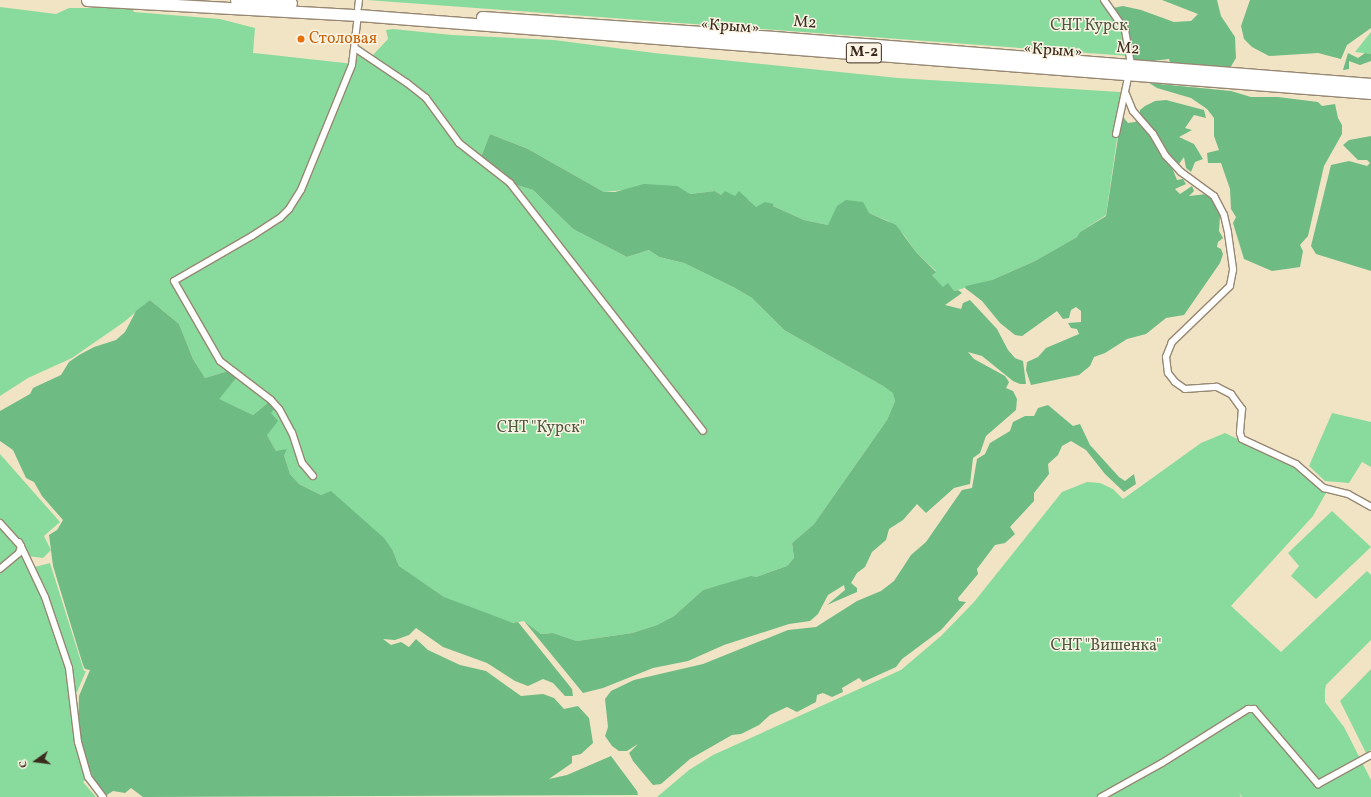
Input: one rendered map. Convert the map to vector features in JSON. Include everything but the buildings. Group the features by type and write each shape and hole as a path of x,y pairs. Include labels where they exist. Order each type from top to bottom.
{"highway":[{"name":"«Крым»","path":"87,0 358,8 1130,69 1371,93"},
{"path":"236,0 358,8"},
{"name":"М2","path":"1130,69 1371,84"}],"street":[{"path":"1104,0 1125,30 1130,69 1126,94 1116,134"},
{"path":"313,476 302,463 292,433 279,410 271,400 220,362 174,282 252,236 280,218 289,209 301,190 352,64 355,48 358,8"},
{"path":"355,48 407,82 426,98 459,143 510,183 703,431"},
{"path":"1126,94 1133,111 1153,134 1165,155 1181,172 1214,196 1224,215 1228,233 1232,270 1230,286 1183,329 1172,342 1166,357 1168,372 1175,382 1185,389 1217,387 1231,394 1242,409 1240,433 1242,439 1296,464 1324,488 1342,492 1371,507"},
{"path":"0,523 19,542 45,597 69,668 78,742 88,777 102,797"},
{"path":"0,569 20,553 19,542"},
{"path":"1101,797 1162,763 1248,708 1254,709 1318,784 1371,755"}],"green space":[{"name":"СНТ Курск","path":"367,0 1102,0 1124,31 1129,56"},
{"path":"1162,0 1217,0 1221,16 1235,37 1236,58 1230,68 1171,66 1169,59 1137,63 1133,57 1127,29 1113,8 1123,6 1141,10 1174,22 1191,21 1198,14"},
{"path":"1250,0 1371,0 1371,28 1347,45 1341,59 1318,53 1269,56 1252,47 1244,39 1241,26"},
{"name":"СНТ \"Курск\"","path":"0,7 56,14 69,8 132,8 134,12 220,19 255,28 253,53 354,64 358,52 372,56 388,39 386,30 393,29 452,35 554,40 654,53 898,78 1120,92 1126,100 1118,132 1106,215 1080,232 1077,237 1035,261 992,280 954,291 943,288 932,275 936,271 916,252 904,235 888,221 869,213 828,225 804,220 773,206 774,204 755,207 749,200 721,195 715,191 690,194 624,190 604,192 528,149 490,134 481,157 502,171 513,184 533,190 573,229 627,257 649,250 659,257 684,263 735,288 752,298 784,330 894,393 895,401 887,420 814,524 792,543 794,558 787,566 756,577 703,590 674,616 657,625 632,633 577,641 553,633 541,634 524,621 513,623 465,606 444,597 399,566 393,551 331,492 321,495 299,484 290,474 284,455 276,451 267,435 270,401 253,415 218,399 237,377 228,371 205,378 193,359 179,324 150,300 124,322 72,358 28,378 0,396"},
{"path":"1371,32 1371,54 1355,52"},
{"path":"1348,53 1358,58 1365,53 1371,54 1371,61 1360,65 1349,61 1349,69 1343,70"},
{"path":"1149,83 1231,91 1251,97 1278,97 1318,102 1322,106 1335,104 1338,118 1342,125 1342,134 1324,166 1308,236 1300,245 1303,251 1300,267 1272,271 1244,259 1233,223 1236,217 1231,209 1230,189 1221,163 1208,163 1207,153 1219,150 1214,136 1214,118 1207,109 1191,98 1157,88"},
{"path":"1166,100 1204,110 1206,118 1194,115 1185,128 1192,130 1179,137 1194,144 1203,159 1195,162 1191,172 1186,168 1184,157 1179,164 1174,160 1171,165 1177,180 1183,179 1186,184 1175,189 1180,194 1192,186 1194,191 1189,196 1207,194 1214,203 1220,216 1219,231 1223,238 1218,242 1217,247 1221,249 1223,254 1220,263 1184,315 1166,318 1146,334 1127,339 1105,353 1094,357 1090,366 1079,375 1031,385 1026,370 1027,362 1038,357 1046,348 1079,334 1077,329 1071,328 1068,323 1081,322 1081,311 1076,307 1071,310 1069,318 1063,319 1057,311 1022,336 1015,335 1000,323 982,301 965,288 966,286 992,280 1035,261 1077,237 1080,232 1106,216 1121,118 1124,118 1128,123 1135,122 1140,118 1140,110 1145,106 1155,101"},
{"path":"490,134 528,149 604,192 615,192 644,184 677,186 690,194 715,191 721,195 725,191 735,196 739,191 756,207 765,202 774,204 773,206 804,220 828,225 837,206 846,200 863,202 869,213 896,225 916,252 936,272 932,275 943,287 948,283 954,291 958,290 962,293 945,305 961,309 963,303 970,300 997,329 1008,350 1015,358 1023,361 1026,384 1020,384 1013,381 982,356 968,352 974,359 1005,376 1009,382 1006,388 1013,391 1017,399 1016,410 986,436 980,453 973,458 970,484 954,488 926,513 917,504 903,520 889,529 886,540 872,552 865,567 857,573 851,583 857,588 857,592 827,605 845,590 844,585 828,595 818,614 810,621 789,624 724,645 688,661 653,668 603,688 583,693 524,621 541,634 553,633 577,641 632,633 657,625 674,616 703,590 751,576 756,577 787,566 794,558 792,543 814,524 887,420 895,401 893,393 883,386 784,330 752,298 735,288 684,263 659,257 649,250 627,257 573,229 533,190 513,184 502,171 481,157"},
{"path":"1371,136 1371,271 1316,254 1311,246 1331,165 1349,161 1367,166 1370,163 1367,160 1358,160 1343,145 1349,140"},
{"path":"150,300 179,324 193,359 205,378 228,371 237,377 219,399 253,415 270,401 275,408 271,413 278,421 267,435 276,451 287,449 284,455 290,474 299,484 321,495 331,491 384,538 393,551 399,566 444,597 513,623 518,622 572,689 573,696 565,696 553,683 543,679 528,686 515,681 487,663 443,647 416,628 409,635 395,640 383,639 391,645 401,642 409,647 416,639 428,650 460,665 486,671 521,696 543,694 554,698 564,709 578,706 589,718 593,743 581,754 572,756 572,763 549,779 567,775 611,756 637,791 638,795 143,797 131,788 125,793 113,791 107,795 98,789 83,753 78,724 79,696 90,670 85,669 83,665 53,566 49,535 57,530 63,520 42,496 34,482 26,478 13,450 0,441 0,411 30,394 33,388 61,375 69,362 79,355 94,347 116,340 125,332 136,311"},
{"path":"1048,405 1073,426 1080,424 1090,445 1119,477 1125,481 1134,474 1136,484 1124,492 1105,474 1086,450 1071,441 1062,446 1058,455 1048,464 1049,474 1034,493 1034,501 1010,527 1015,534 1005,543 995,545 977,569 978,574 958,598 959,601 966,602 941,630 902,659 896,667 863,682 859,678 842,688 843,692 832,697 823,693 817,695 816,702 797,712 787,707 770,715 759,725 741,734 732,735 690,759 661,784 653,785 633,761 629,753 638,744 627,751 619,751 612,746 605,736 608,727 605,699 611,691 634,680 703,664 788,630 816,627 857,601 881,591 894,581 911,555 926,542 962,490 972,488 977,459 985,454 990,443 1010,431 1013,422 1025,416 1034,416 1038,408"},
{"path":"1332,413 1371,422 1371,467 1362,462 1349,483 1325,481 1309,466"},
{"name":"СНТ \"Вишенка\"","path":"1225,433 1295,466 1326,493 1313,516 1231,606 1281,652 1367,571 1371,575 1371,640 1326,685 1325,702 1344,727 1371,780 1371,797 1242,797 1239,792 1241,797 657,797 689,770 713,755 901,670 941,636 974,602 1062,492 1087,482 1100,483 1113,489 1123,499 1201,443"},
{"path":"0,454 60,522 44,536 51,550 43,558 28,556 22,542 0,522"},
{"path":"1332,511 1371,547 1316,599 1291,576 1299,566 1288,553"},
{"path":"0,526 12,537 31,568 50,563 84,671 86,671 77,692 71,698 87,778 83,782 96,797 0,797"},
{"path":"1371,669 1371,750 1366,753 1340,701"}],"place":[{"name":"Столовая","path":"301,39"}]}
